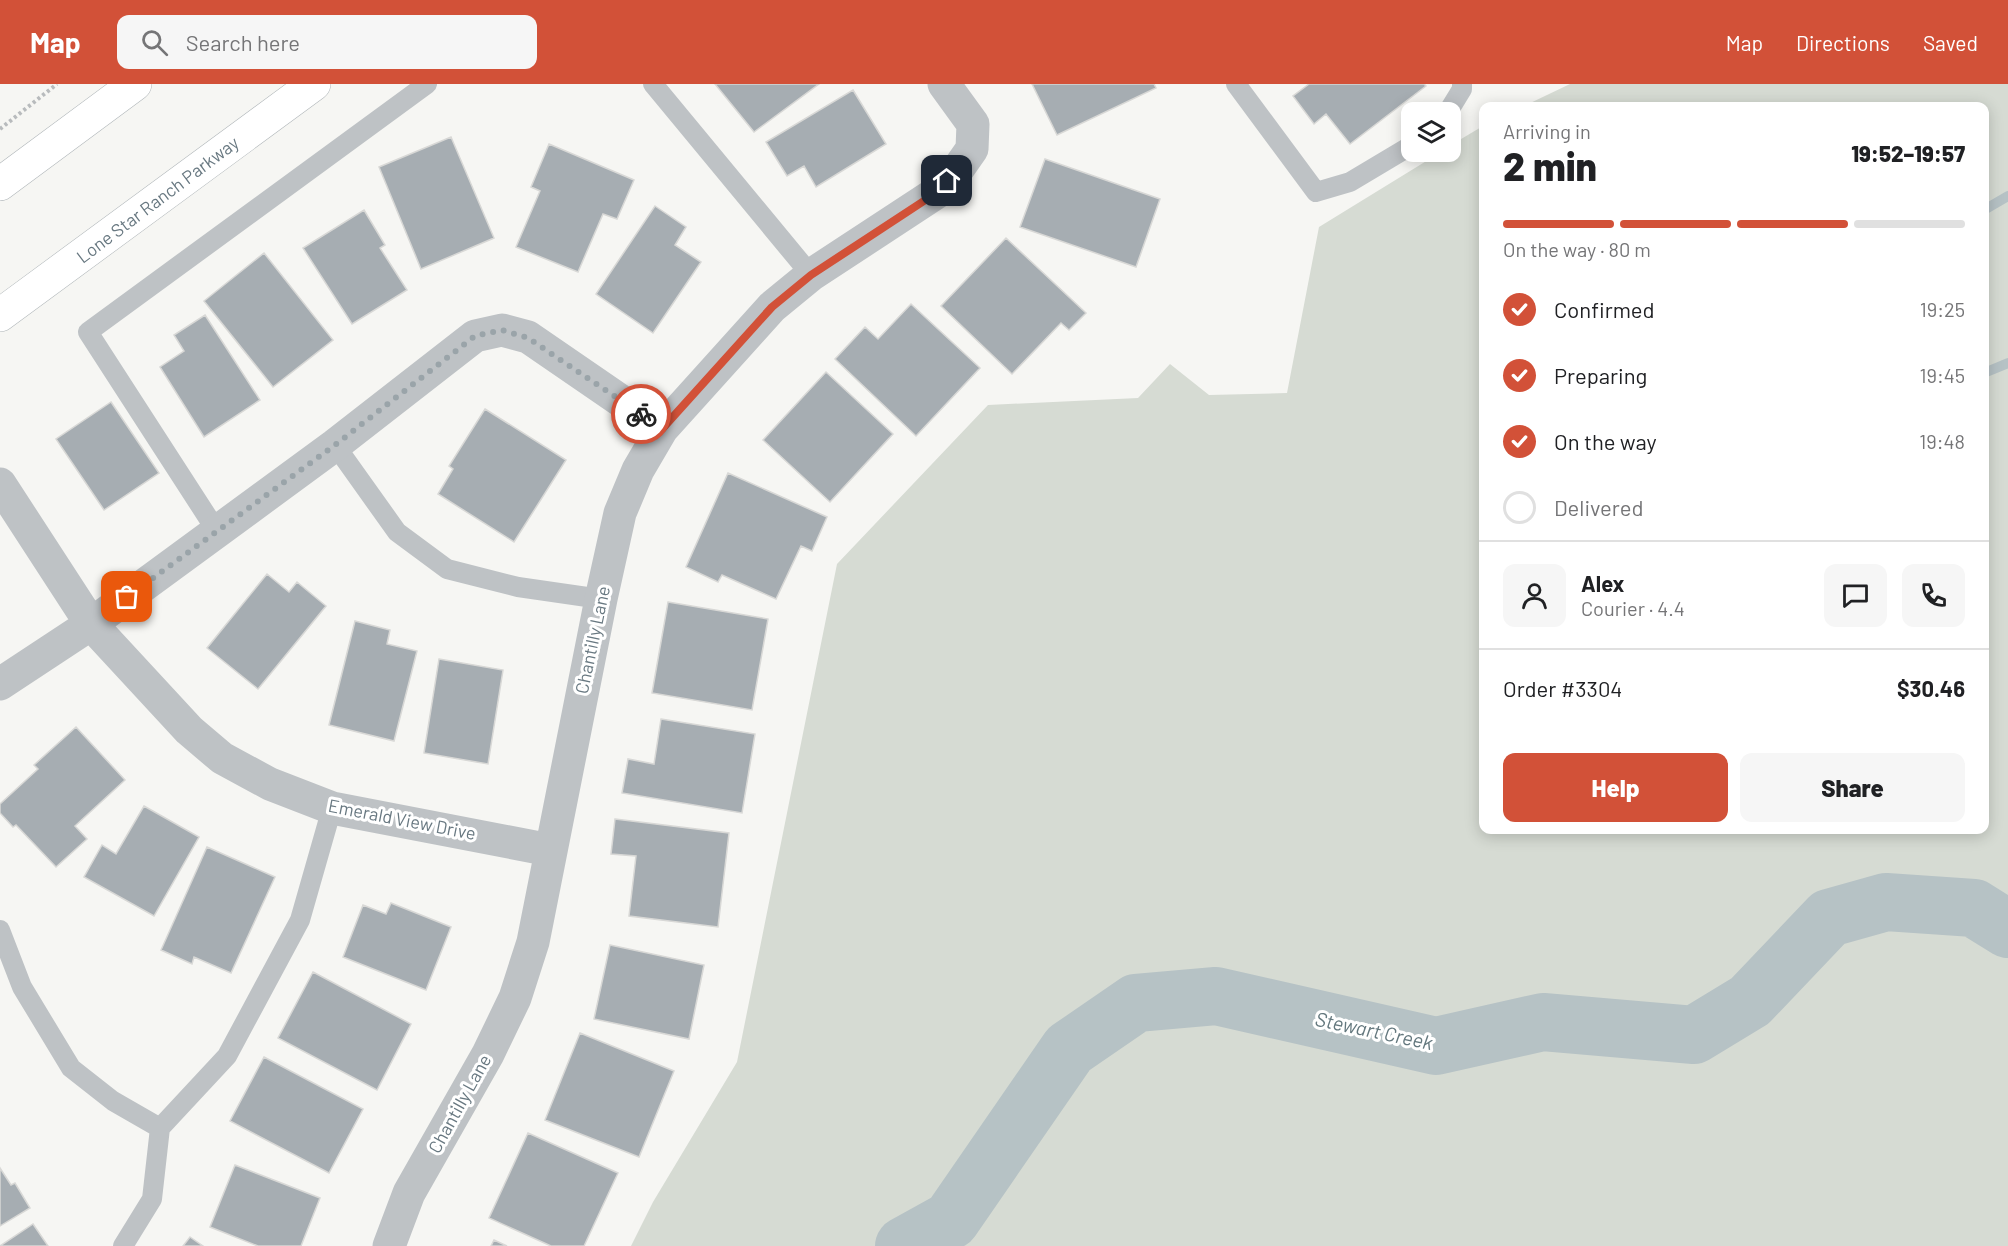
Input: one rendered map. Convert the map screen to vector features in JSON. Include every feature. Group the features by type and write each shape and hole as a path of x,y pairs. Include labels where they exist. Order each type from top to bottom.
{"main road":[{"path":"0,184 135,84"},
{"name":"Lone Star Ranch Parkway","path":"0,315 314,84"}],"street":[{"name":"Chantilly Lane","path":"389,1246 409,1193 488,1054 515,998 533,942 620,513 638,470 662,429 772,307 811,275 936,193 972,149 973,124 944,84"},
{"path":"0,684 91,624 216,530 335,445 475,336 502,330 528,338 662,429"},
{"name":"Emerald View Drive","path":"0,484 91,624 189,730 222,758 270,784 332,808 550,850"}],"lane":[{"path":"216,530 88,332 427,84"},
{"path":"652,84 811,275"},
{"path":"1236,84 1316,192 1350,182 1401,152"},
{"path":"1453,102 1462,84"},
{"path":"335,445 397,532 447,569 518,587 601,599"},
{"path":"123,1246 152,1199 160,1128 227,1056 300,920 332,808"},
{"path":"0,930 22,987 71,1068 113,1101 160,1128"}],"path":[{"path":"0,129 57,84"}],"shaded area":[{"path":"1570,84 2008,84 2008,1246 631,1246 653,1202 737,1062 837,564 988,405 1138,398 1170,364 1209,395 1287,393 1319,227 1425,162 1461,162 1461,139 1479,128 1479,834 1989,834 1989,102 1532,102"}],"building":[{"path":"715,84 819,84 754,132"},
{"path":"1032,84 1154,84 1156,88 1057,135"},
{"path":"1309,84 1424,84 1426,86 1405,102 1401,102 1401,105 1350,144 1326,114 1314,124 1293,96"},
{"path":"853,90 886,144 816,187 804,166 787,176 766,142"},
{"path":"451,137 494,238 421,269 379,167"},
{"path":"549,144 634,180 617,219 603,214 578,272 516,247 540,191 531,187"},
{"path":"1045,159 1160,199 1136,267 1020,227"},
{"path":"655,206 686,227 675,245 701,262 653,333 596,294"},
{"path":"364,210 385,245 380,248 407,290 352,324 303,248"},
{"path":"1006,238 1086,313 1069,330 1061,323 1012,374 941,306"},
{"path":"264,253 333,340 273,387 204,301"},
{"path":"911,304 980,368 916,436 835,359 865,327 878,339"},
{"path":"205,315 260,400 204,437 160,367 184,351 174,335"},
{"path":"826,372 893,434 830,502 763,440"},
{"path":"111,402 159,473 104,510 56,439"},
{"path":"485,409 566,460 514,542 438,494 453,469 449,466"},
{"path":"728,473 827,517 812,551 801,546 776,599 722,575 718,582 686,567"},
{"path":"267,574 289,592 297,582 326,606 258,689 207,648"},
{"path":"668,602 768,619 752,710 652,693"},
{"path":"355,621 390,630 387,644 417,651 394,741 329,725"},
{"path":"439,659 503,670 488,764 424,753"},
{"path":"661,719 755,734 742,813 622,793 628,759 654,764"},
{"path":"76,727 125,780 75,826 87,839 56,867 16,825 13,827 0,813 0,804 38,769 34,765"},
{"path":"144,806 199,837 154,916 84,877 102,845 116,854"},
{"path":"615,819 729,833 718,927 629,916 636,856 611,854"},
{"path":"207,847 275,877 231,973 194,957 192,964 161,950"},
{"path":"391,903 451,927 426,990 343,957 363,905 386,914"},
{"path":"610,945 704,965 689,1039 594,1019"},
{"path":"313,972 411,1024 377,1090 278,1038"},
{"path":"580,1033 674,1071 639,1157 545,1120"},
{"path":"264,1057 363,1109 329,1173 230,1121"},
{"path":"528,1133 618,1173 584,1246 551,1246 489,1218"},
{"path":"235,1165 320,1198 301,1246 258,1246 210,1227"},
{"path":"0,1168 11,1185 15,1183 30,1208 0,1226"},
{"path":"33,1224 48,1246 0,1246"},
{"path":"190,1237 203,1246 183,1246"},
{"path":"494,1240 507,1246 491,1246"}],"waterway":[{"path":"1989,207 2008,196"},
{"path":"1989,371 2008,363"},
{"name":"Stewart Creek","path":"904,1246 951,1220 1069,1049 1136,1003 1216,996 1436,1046 1543,1022 1694,1035 1750,1001 1829,918 1886,902 1974,908 2008,929"}],"way so far":[{"path":"127,597 335,445 475,336 502,330 528,338 641,414"}],"route":[{"path":"641,414 662,429 772,307 811,275 936,193 947,181"}]}
